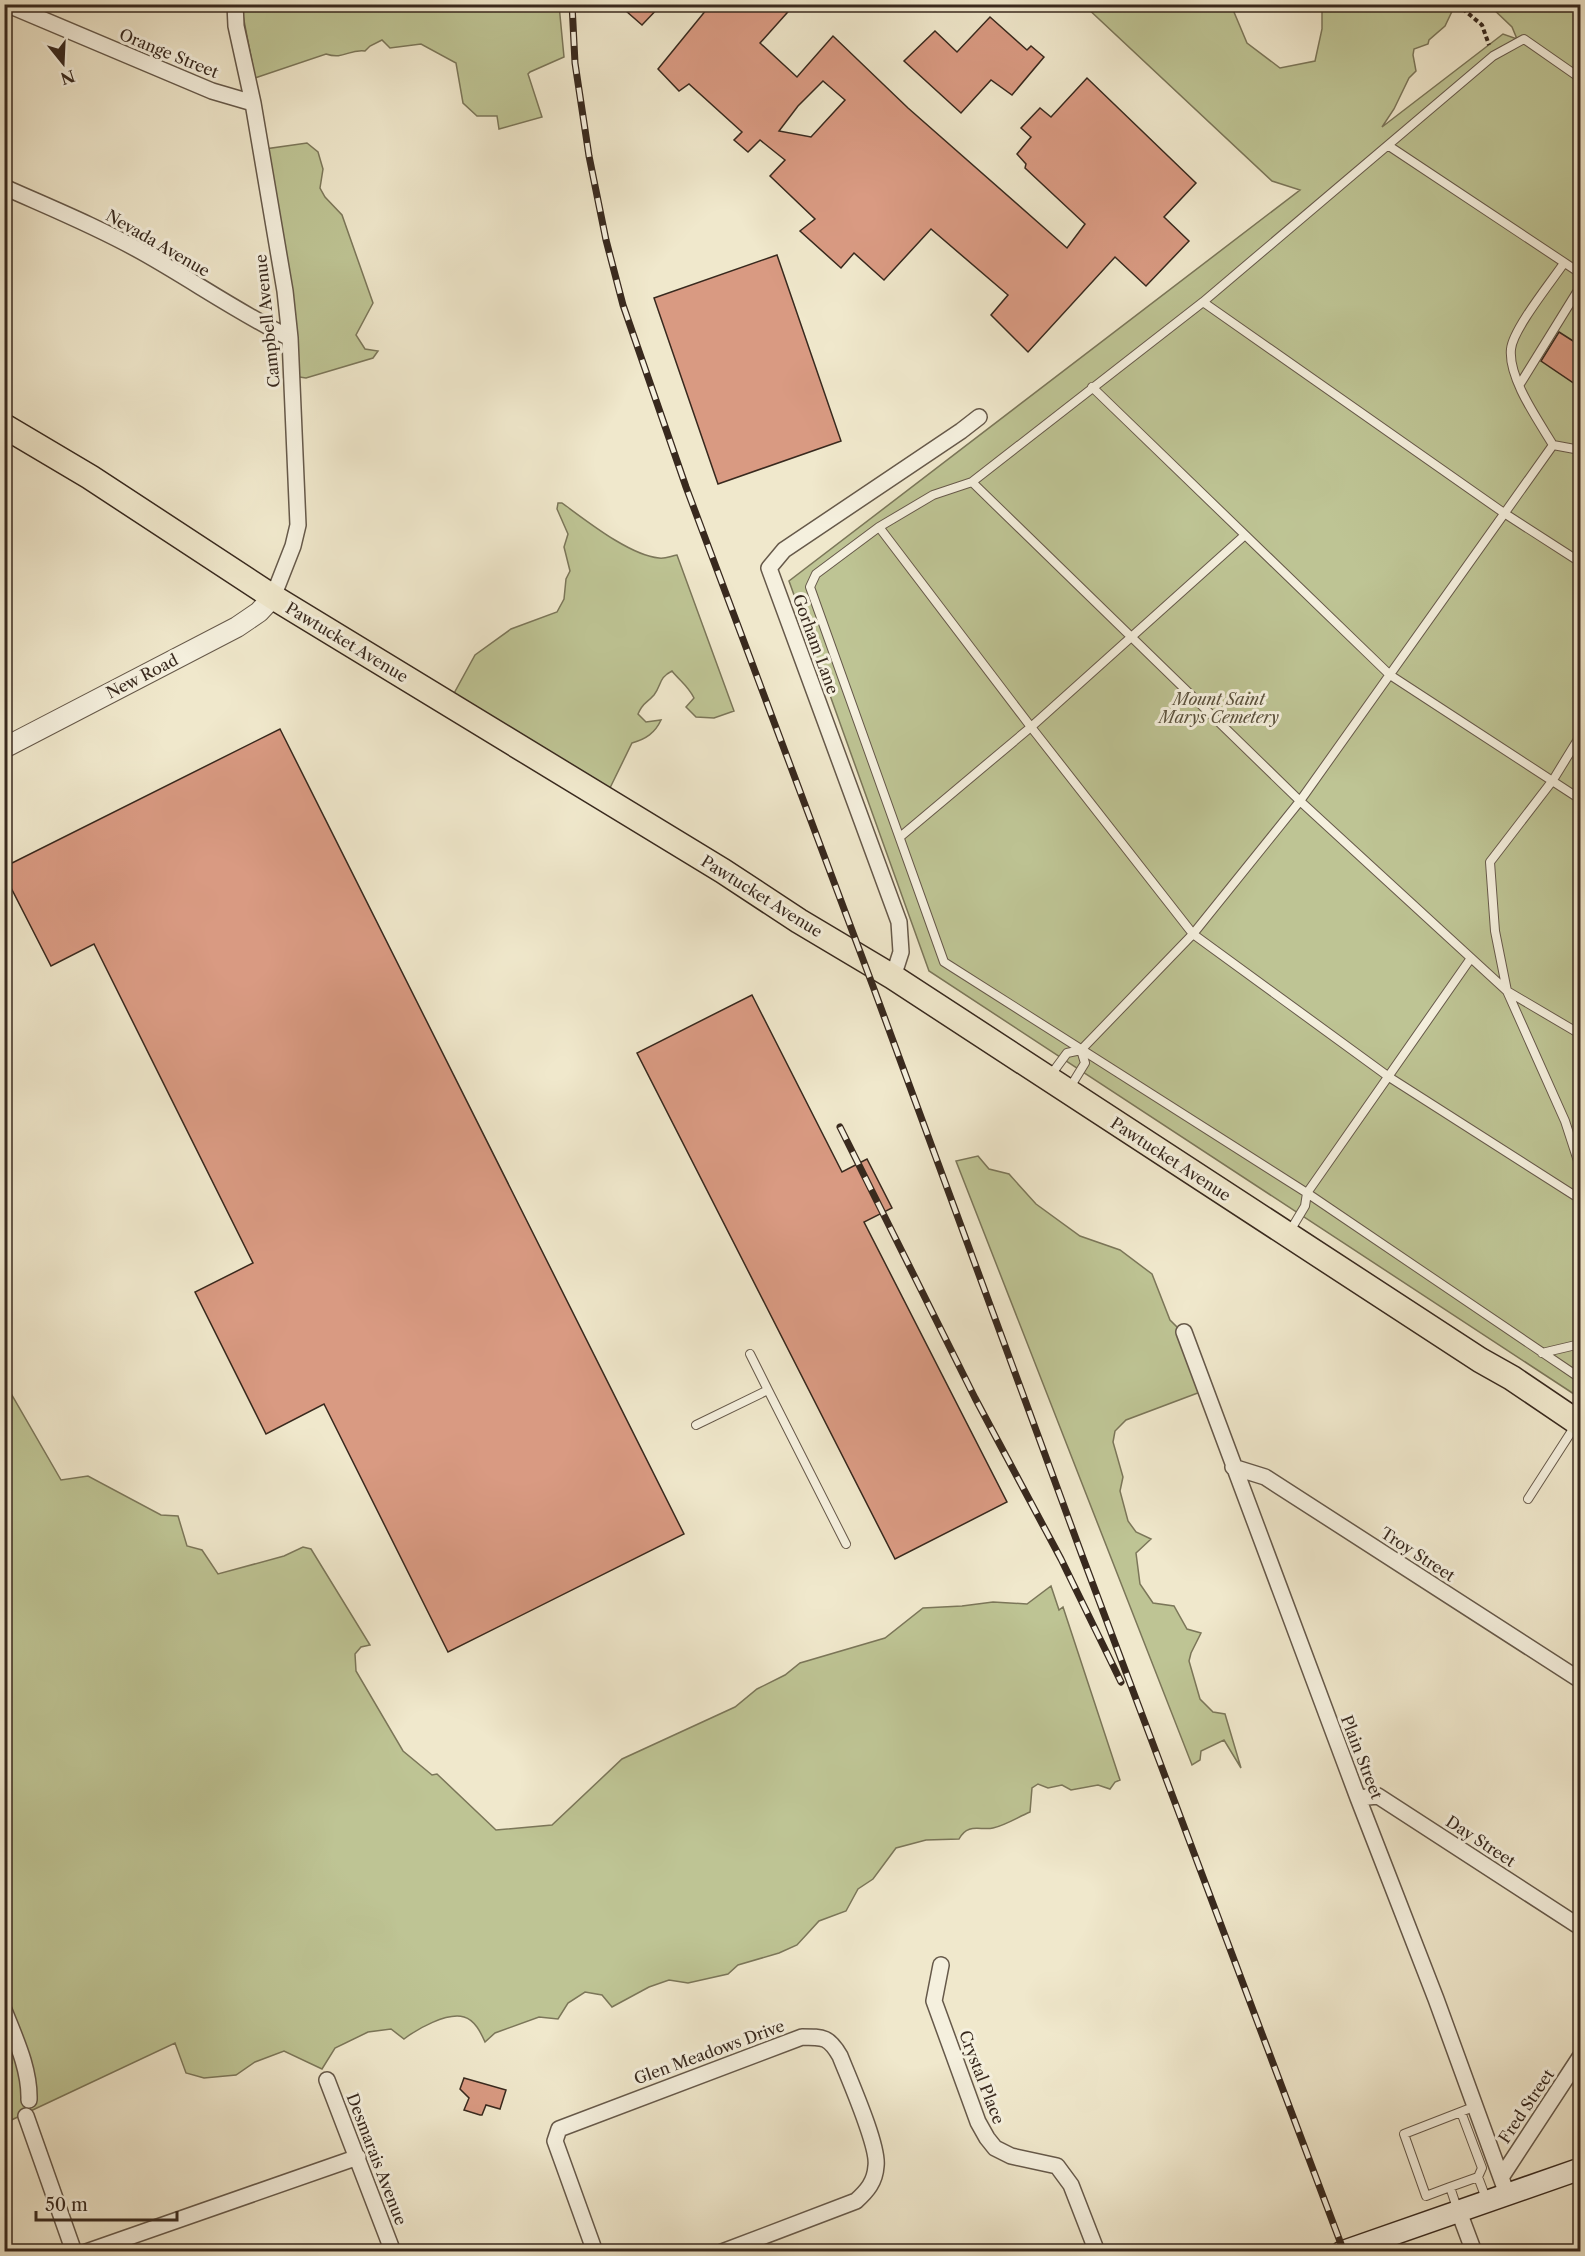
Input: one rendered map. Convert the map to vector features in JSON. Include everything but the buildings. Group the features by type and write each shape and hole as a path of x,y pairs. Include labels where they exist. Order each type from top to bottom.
{"main road":[{"name":"Pawtucket Avenue","path":"4,426 90,477 273,597 893,977 1480,1360 1512,1377 1579,1423"},
{"path":"1342,2252 1487,2202 1505,2185 1581,2169"}],"street":[{"name":"Orange Street","path":"6,4 212,91 253,103"},
{"name":"Campbell Avenue","path":"235,4 236,26 253,103 285,291 290,338 298,525 293,546 273,597"},
{"name":"Nevada Avenue","path":"4,187 100,229 261,324 290,338"},
{"name":"Gorham Lane","path":"893,977 901,952 899,922 769,568 784,550 979,417"},
{"name":"New Road","path":"4,748 237,627 259,612 273,597"},
{"name":"Plain Street","path":"1184,1332 1233,1467 1476,2106 1485,2152 1505,2185"},
{"name":"Troy Street","path":"1233,1467 1265,1477 1581,1680"},
{"name":"Day Street","path":"1358,1798 1378,1796 1581,1927"},
{"name":"Crystal Place","path":"941,1965 934,2001 978,2122 995,2148 1011,2156 1057,2166 1071,2185 1097,2252"},
{"path":"4,2010 27,2076 28,2100"},
{"name":"Glen Meadows Drive","path":"595,2252 557,2147 555,2140 559,2129 802,2037 822,2037 833,2043 840,2056 876,2154 874,2178 867,2192 856,2201 722,2252"},
{"name":"Fred Street","path":"1505,2185 1581,2057"},
{"name":"Desmarais Avenue","path":"327,2080 393,2252"},
{"path":"26,2116 74,2252"},
{"path":"86,2252 358,2157"},
{"path":"1459,2212 1474,2252"}],"lane":[{"path":"1581,78 1524,39 1493,56 1203,302 972,482 933,495 879,527 816,574 810,587 944,962 1307,1193 1581,1378"},
{"path":"1389,146 1581,273"},
{"path":"1564,263 1518,332 1511,348 1513,366 1520,384 1532,411 1553,445 1581,450"},
{"path":"1520,384 1581,287"},
{"path":"1203,302 1504,513 1581,562"},
{"path":"1092,387 1390,675 1581,799"},
{"path":"1058,1085 1067,1053 1081,1050 1193,934 1300,801 1553,445"},
{"path":"972,482 1300,801 1507,991 1581,1034"},
{"path":"879,527 1031,727 1193,934 1389,1077 1581,1199"},
{"path":"900,837 1031,727 1245,535"},
{"path":"1581,736 1553,780 1490,862 1495,931 1507,991 1565,1121 1581,1167"},
{"path":"1287,1235 1305,1206 1307,1193 1471,958"},
{"path":"1058,1085 1085,1063 1081,1050"},
{"path":"1542,1353 1581,1344"},
{"path":"750,1354 846,1544"},
{"path":"696,1425 768,1390"},
{"path":"1528,1499 1579,1423"},
{"path":"1476,2106 1404,2133 1426,2196 1478,2177"},
{"path":"1461,2112 1485,2152 1478,2177 1487,2202"},
{"path":"1450,2187 1459,2212"}],"path":[{"path":"1457,4 1482,25 1493,56"}],"green space":[{"path":"241,5 559,5 564,57 528,74 542,117 499,129 497,116 477,116 463,103 456,63 421,44 390,48 382,40 365,51 354,51 337,56 326,54 255,78"},
{"name":"Mount Saint Marys Cemetery","path":"1084,5 1231,5 1247,43 1280,68 1315,61 1322,29 1322,5 1455,5 1445,26 1429,40 1428,44 1414,49 1416,71 1409,78 1394,109 1382,127 1503,34 1517,39 1512,27 1489,5 1580,5 1580,1398 929,971 789,581 1300,190 1272,181"},
{"path":"307,143 318,152 323,169 320,188 325,197 342,215 373,303 356,335 365,349 378,351 373,358 306,378 293,376 265,149"},
{"path":"558,503 562,503 635,551 659,558 677,555 734,711 714,718 696,717 686,707 694,698 692,694 672,671 662,679 654,695 643,705 638,714 646,722 661,720 650,735 632,743 607,794 452,697 475,655 511,629 557,612 564,599 566,579 570,571 564,547 568,534 557,509"},
{"path":"978,1156 989,1169 1009,1174 1036,1204 1080,1236 1120,1250 1152,1274 1170,1320 1182,1332 1203,1391 1126,1420 1115,1431 1113,1442 1123,1477 1120,1491 1128,1521 1136,1532 1151,1539 1136,1553 1140,1584 1153,1603 1174,1606 1187,1629 1201,1633 1189,1661 1200,1699 1213,1712 1225,1714 1241,1768 1224,1740 1201,1751 1200,1760 1192,1765 956,1161"},
{"path":"5,1383 61,1480 88,1476 161,1515 178,1516 187,1546 202,1550 218,1574 284,1556 303,1547 311,1549 370,1645 361,1647 355,1654 356,1671 403,1751 432,1775 437,1774 496,1830 552,1825 622,1759 735,1707 757,1689 785,1675 800,1663 885,1638 923,1608 993,1602 1027,1604 1051,1586 1059,1610 1063,1607 1120,1780 1115,1782 1110,1789 1098,1785 1071,1790 1062,1785 1048,1788 1038,1784 1032,1788 1030,1812 1007,1823 988,1829 971,1829 959,1839 926,1840 896,1848 873,1879 858,1889 846,1911 819,1921 797,1945 738,1965 728,1974 688,1983 669,1980 649,1987 612,2007 602,1995 585,1992 568,2003 558,2019 539,2017 495,2033 485,2042 471,2021 457,2016 432,2022 404,2039 391,2029 368,2032 335,2048 322,2069 284,2051 255,2062 236,2075 204,2078 186,2073 175,2043 5,2123 4,2070 10,2068 12,2063 4,2025"}],"railway":[{"path":"572,4 575,63 589,156 606,240 623,305 686,487 1083,1558 1344,2252"},
{"path":"840,1127 975,1398 1061,1559 1121,1682"}]}
